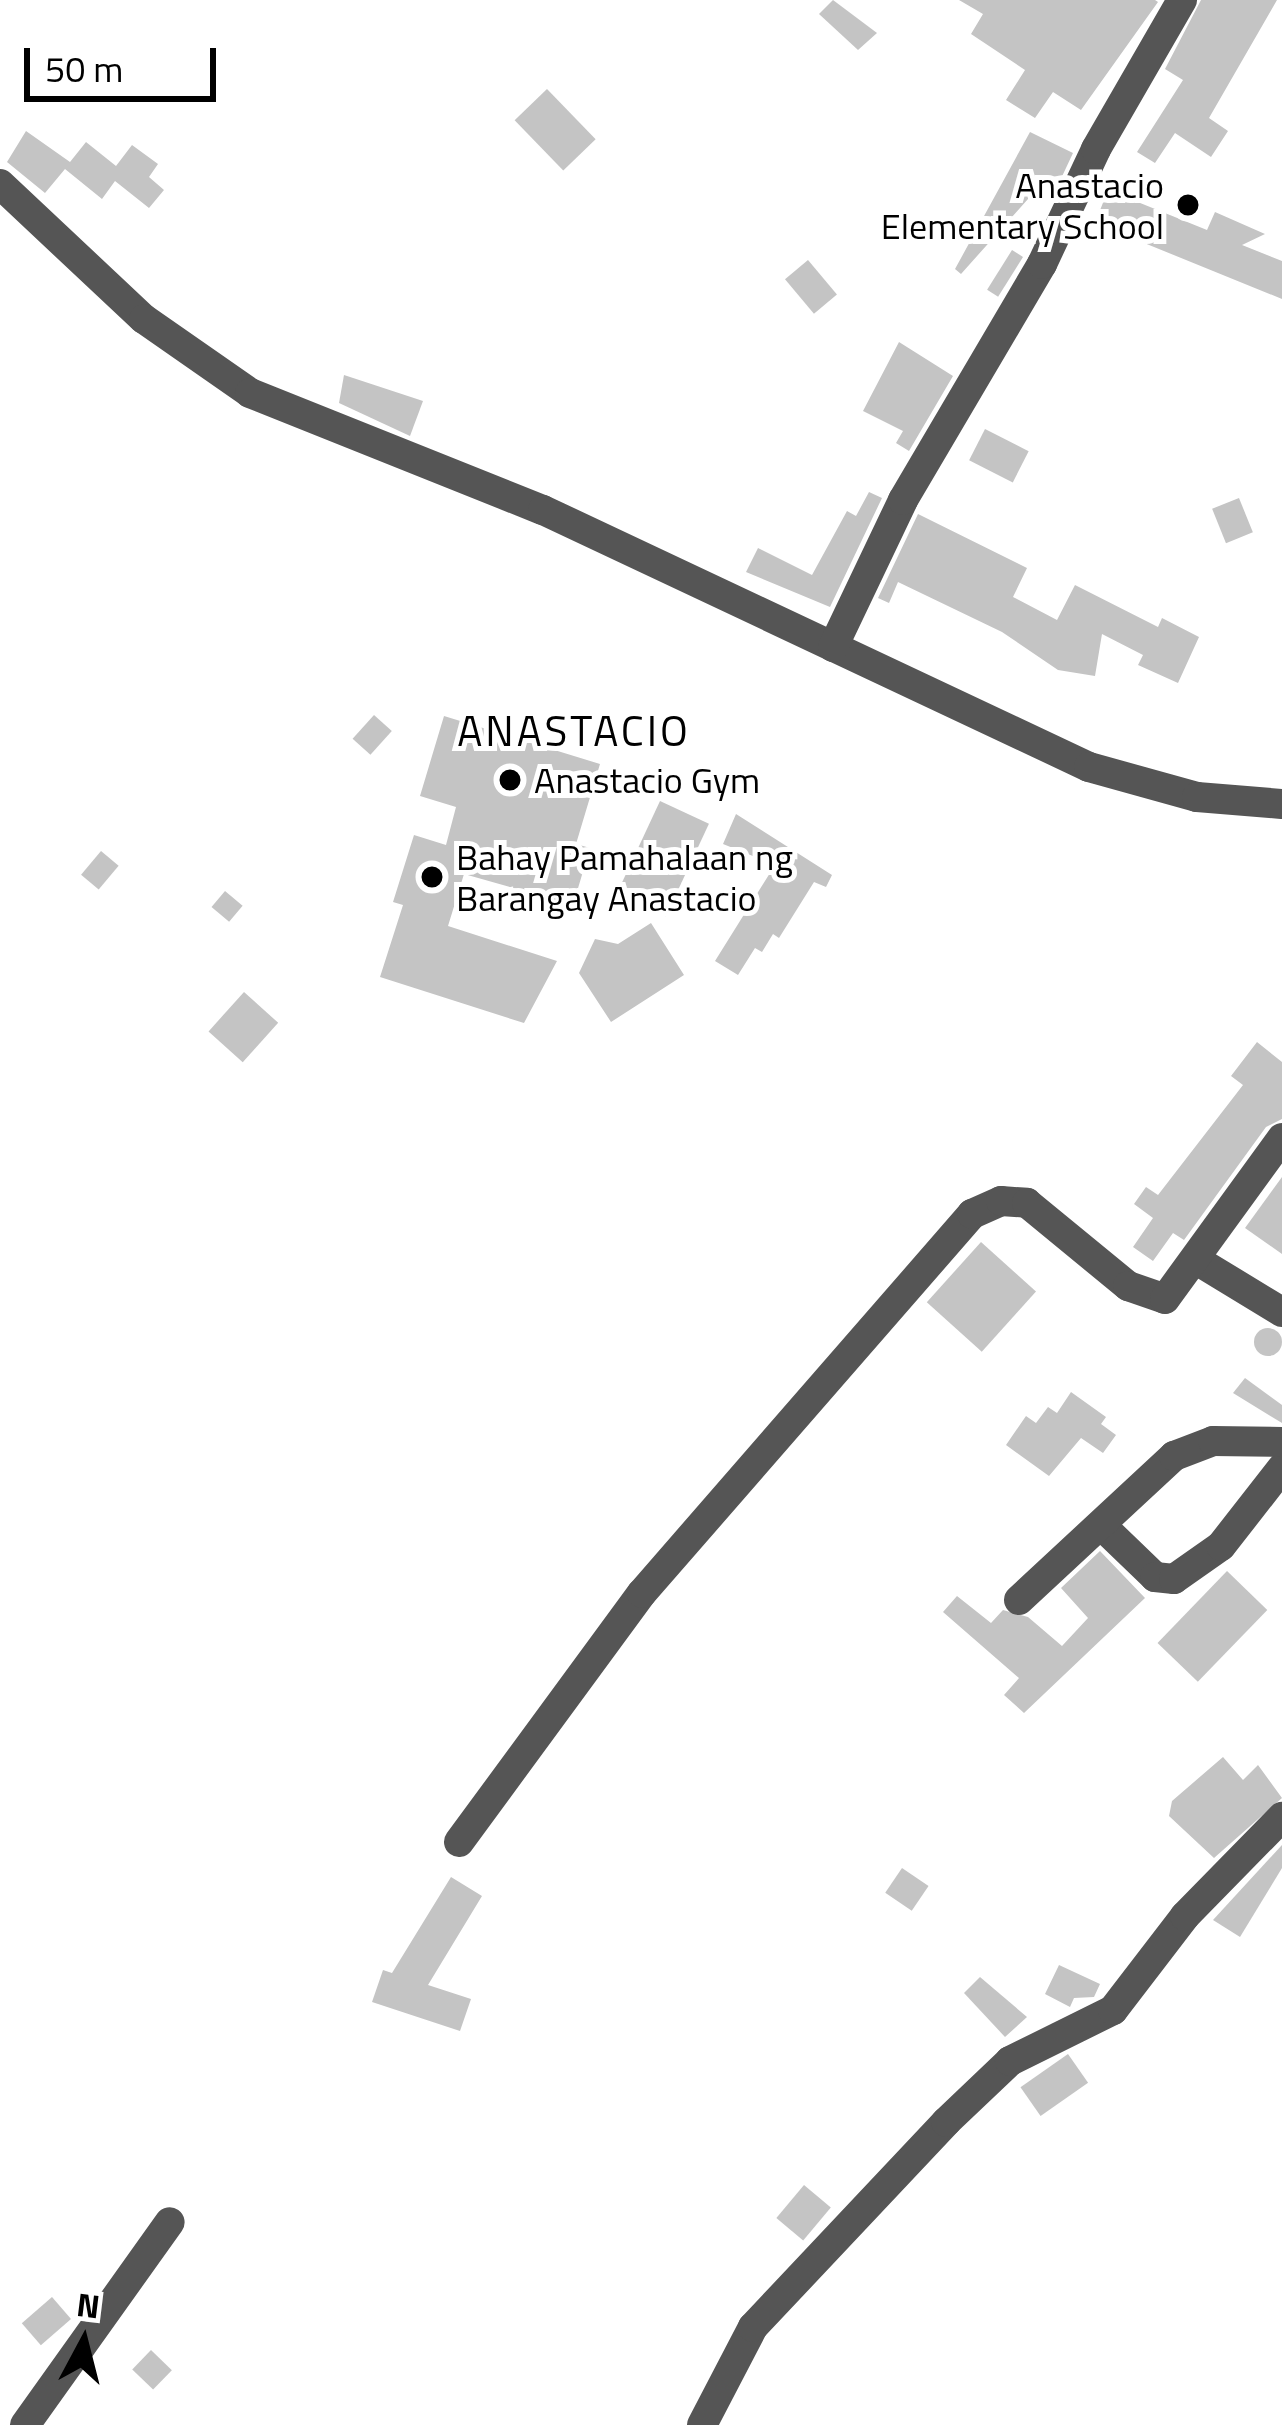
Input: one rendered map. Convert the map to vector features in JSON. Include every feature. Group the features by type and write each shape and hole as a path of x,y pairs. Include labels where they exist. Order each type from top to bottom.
{"street":[{"path":"833,647 903,500 1042,264 1096,149 1182,0"},
{"path":"0,184 208,370 292,412 543,510 1140,785 1282,804"},
{"path":"459,1842 642,1593 972,1214 1001,1201 1027,1203 1154,1301 1175,1290 1198,1261 1282,1138"},
{"path":"1198,1261 1282,1312"},
{"path":"1019,1600 1160,1465 1193,1447 1282,1442"},
{"path":"1101,1525 1155,1577 1174,1579 1221,1546 1282,1468"},
{"path":"701,2425 753,2327 946,2122 1010,2061 1113,2010 1185,1916 1282,1817"},
{"path":"25,2425 170,2222"}],"building":[{"path":"833,0 877,33 858,50 819,14"},
{"path":"959,0 1158,2 1081,110 1053,92 1035,118 1006,100 1025,70 971,34 983,14"},
{"path":"1201,0 1277,0 1209,118 1228,131 1211,157 1175,133 1155,163 1137,152 1183,80 1165,69"},
{"path":"547,89 596,139 563,171 515,120"},
{"path":"26,131 70,162 86,142 116,166 132,145 158,164 149,177 164,190 149,208 115,181 102,199 65,169 45,193 7,162"},
{"path":"1030,132 1073,153 1051,200 1036,190 961,274 955,269"},
{"path":"1108,190 1207,230 1215,212 1265,234 1242,245 1282,261 1282,299 1095,223"},
{"path":"1012,250 1023,257 998,297 987,290"},
{"path":"808,260 837,294 814,314 785,279"},
{"path":"899,342 953,376 909,451 896,443 903,431 863,411"},
{"path":"344,375 423,401 410,436 339,403"},
{"path":"985,429 1029,451 1013,482 969,460"},
{"path":"869,492 882,498 830,607 746,572 758,548 812,575 847,511 856,516"},
{"path":"1239,498 1253,532 1226,543 1212,509"},
{"path":"918,514 1027,568 1013,597 1057,620 1075,585 1158,627 1162,618 1199,637 1178,683 1138,665 1143,655 1102,634 1095,676 1058,670 1002,632 898,582 889,603 878,598"},
{"path":"374,715 392,731 370,755 353,739"},
{"path":"444,716 600,764 576,844 590,848 573,905 464,874 448,926 557,961 524,1023 380,977 403,905 393,902 414,835 446,845 456,807 420,796"},
{"path":"660,801 709,824 666,916 617,893"},
{"path":"736,814 832,875 826,887 814,882 779,938 773,934 762,952 755,948 738,975 715,961 775,865 723,844"},
{"path":"101,851 119,866 99,890 81,875"},
{"path":"225,891 243,906 229,922 212,907"},
{"path":"651,923 684,975 611,1022 579,973 595,939 618,944"},
{"path":"244,992 278,1023 243,1062 209,1031"},
{"path":"1257,1042 1282,1062 1282,1119 1266,1127 1184,1240 1173,1233 1153,1261 1133,1247 1153,1218 1134,1204 1146,1187 1158,1195 1243,1085 1231,1076"},
{"path":"1282,1177 1282,1254 1245,1228"},
{"path":"981,1242 1036,1292 982,1352 927,1302"},
{"path":"1268,1328 1278,1332 1282,1342 1278,1352 1268,1356 1258,1352 1254,1342 1258,1332"},
{"path":"1245,1378 1282,1405 1282,1423 1233,1393"},
{"path":"1071,1392 1106,1417 1101,1424 1116,1435 1103,1453 1081,1438 1049,1476 1006,1445 1026,1416 1036,1423 1048,1407 1057,1413"},
{"path":"1100,1551 1145,1598 1024,1713 1004,1695 1019,1678 943,1612 957,1596 991,1623 1003,1610 1028,1617 1062,1646 1088,1618 1061,1588"},
{"path":"1227,1571 1267,1610 1198,1682 1158,1643"},
{"path":"1223,1757 1243,1780 1258,1765 1282,1798 1214,1858 1169,1816 1172,1801"},
{"path":"1282,1845 1282,1868 1240,1937 1213,1920"},
{"path":"902,1868 929,1886 912,1911 885,1893"},
{"path":"451,1877 482,1896 428,1985 471,1999 460,2031 372,2002 383,1970 392,1973"},
{"path":"1059,1965 1100,1984 1094,1997 1074,1998 1070,2007 1045,1994"},
{"path":"980,1977 1027,2017 1005,2037 964,1993"},
{"path":"1068,2054 1088,2083 1041,2116 1020,2087"},
{"path":"804,2185 831,2207 803,2240 776,2218"},
{"path":"52,2297 71,2319 41,2345 22,2323"},
{"path":"151,2350 172,2370 153,2390 132,2369"}],"place":[{"name":"Anastacio Elementary School","path":"1188,205"},
{"name":"Anastacio Gym","path":"510,780"},
{"name":"Bahay Pamahalaan ng Barangay Anastacio","path":"432,877"}],"district":[{"name":"ANASTACIO","path":"574,730"}]}
